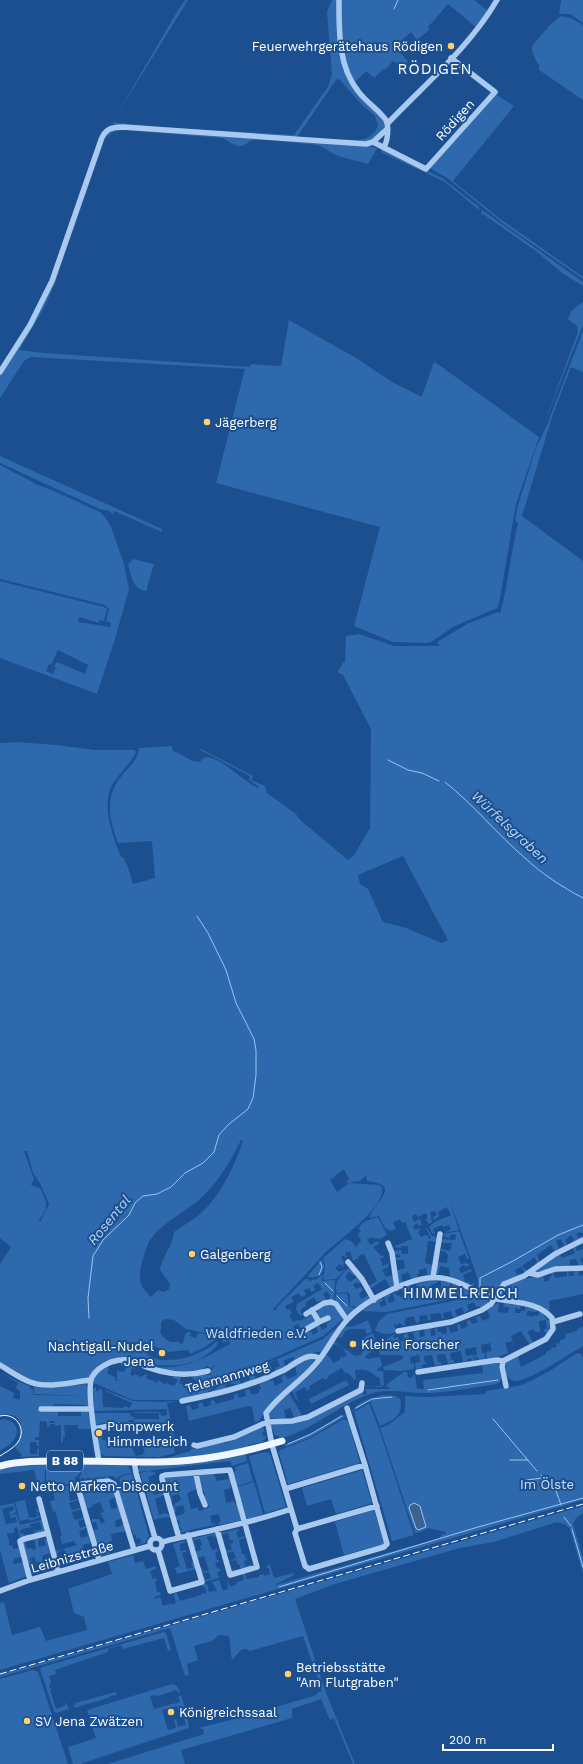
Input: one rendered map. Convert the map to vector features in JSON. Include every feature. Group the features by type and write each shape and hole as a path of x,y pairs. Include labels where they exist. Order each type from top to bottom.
{"main road":[{"name":"B 88","path":"0,1466 29,1461 185,1460 235,1452 282,1441"}],"street":[{"path":"339,0 340,43 342,56 351,80 359,93 384,116 388,123"},
{"path":"384,147 388,123 452,58 481,25 497,0"},
{"name":"Rödigen","path":"374,142 426,169 495,92 452,58"},
{"path":"0,372 40,308 52,281 103,134 109,129 123,127 366,144 374,142 386,130"},
{"path":"434,1278 440,1234"},
{"path":"398,1331 461,1318 486,1308 491,1304 504,1284 529,1273 558,1252 583,1240"},
{"path":"388,1243 392,1253 397,1288"},
{"path":"348,1262 362,1279 374,1300"},
{"path":"529,1273 538,1275 555,1270 583,1268"},
{"path":"347,1408 366,1465 387,1544 384,1547 309,1569 306,1568 295,1533 297,1529 272,1444 266,1413 268,1409 320,1359 347,1320 358,1310 397,1288 409,1283 434,1278 449,1279 477,1292 495,1298 539,1308 549,1314 553,1322 553,1329 546,1339 503,1361 497,1360 464,1364 418,1372"},
{"path":"306,1314 324,1303 331,1302 336,1304 347,1320"},
{"path":"312,1310 319,1322"},
{"path":"553,1322 580,1314"},
{"path":"305,1330 328,1318"},
{"name":"Telemannweg","path":"182,1401 269,1377 293,1366 308,1356 313,1355 320,1359"},
{"path":"98,1461 91,1409 91,1380 97,1370 109,1363 124,1360 136,1362 138,1365 167,1373 196,1374 208,1371"},
{"path":"503,1361 503,1374 506,1386"},
{"path":"0,1365 24,1380 38,1384 53,1385 91,1380"},
{"path":"194,1445 197,1446 234,1437 267,1422 292,1421 308,1416 361,1390 362,1383"},
{"path":"41,1409 91,1409"},
{"path":"94,1429 114,1425 131,1426"},
{"path":"134,1461 136,1473 155,1538"},
{"path":"285,1489 366,1465"},
{"path":"179,1538 162,1476 230,1470 257,1567 230,1575 217,1529"},
{"path":"196,1474 200,1493 205,1505"},
{"path":"99,1560 78,1488 81,1484 108,1481 114,1484 134,1550"},
{"path":"39,1499 58,1572"},
{"path":"297,1529 377,1506"},
{"path":"155,1538 162,1542 245,1523 291,1509"},
{"path":"30,1580 20,1542 24,1538 48,1533"},
{"path":"158,1550 170,1592 202,1582 188,1535"},
{"path":"155,1538 151,1541 150,1546 154,1550 158,1550"},
{"path":"158,1550 162,1547 162,1542"},
{"name":"Leibnizstraße","path":"0,1591 30,1580 150,1546"}],"green space":[{"path":"185,0 188,0 115,118 178,10"},
{"path":"332,0 337,0 338,24 350,81 385,121 385,127 373,140 364,142 332,139 359,140 368,138 375,132 378,125 375,116 362,105 339,79 336,80 297,137 113,124 114,121 117,123 160,127 294,135 328,87 332,74 327,12"},
{"path":"341,0 474,0 488,11 477,28 448,4 428,27 429,30 417,40 411,32 395,46 408,62 401,66 393,61 385,70 384,69 374,78 366,71 354,83 344,52 341,22"},
{"path":"561,0 583,0 583,23 570,14 559,14"},
{"path":"561,16 571,18 583,25 583,100 539,70 539,65 532,50 532,46 549,26"},
{"path":"494,93 514,106 453,181 499,218 583,277 583,279 505,225 447,178 430,168"},
{"path":"119,129 365,145 377,148 368,164 338,156 317,145 258,139 252,140 243,146 237,146 222,138 122,130 113,132 105,138 55,283 44,308 19,350 249,367 252,364 281,366 289,320 356,358 392,382 420,396 422,396 434,362 539,437 516,504 499,604 497,608 455,626 431,642 425,643 393,642 354,626 380,527 216,483 245,369 31,357 24,361 0,398 0,375 32,326 54,280 104,136 108,132"},
{"path":"381,148 442,178 479,207 479,210 445,182 381,152"},
{"path":"482,210 583,282 583,286 562,273 537,252 483,214 481,215"},
{"path":"583,302 583,325 540,434 578,332 577,326 568,319 570,313"},
{"name":"Waldfrieden e.V.","path":"583,331 583,372 571,367 553,414 522,516 583,561 583,1233 580,1232 576,1234 578,1238 582,1238 572,1242 574,1239 571,1235 565,1240 567,1244 562,1247 564,1245 561,1239 556,1241 559,1248 555,1251 551,1245 537,1255 540,1262 534,1266 537,1261 534,1257 529,1262 528,1261 522,1266 528,1271 525,1273 521,1267 515,1270 517,1275 520,1273 521,1275 500,1285 491,1295 476,1288 478,1285 477,1276 450,1201 459,1230 444,1233 451,1229 449,1225 443,1227 442,1225 433,1229 435,1234 432,1233 429,1227 432,1224 451,1215 447,1207 438,1212 439,1216 434,1220 433,1217 437,1215 435,1211 430,1212 432,1222 429,1224 425,1219 428,1218 426,1213 418,1217 416,1214 412,1216 414,1222 420,1219 422,1225 419,1226 418,1223 413,1226 415,1230 419,1228 420,1230 422,1229 418,1232 421,1237 427,1235 429,1239 431,1238 426,1229 427,1228 432,1236 437,1237 437,1242 428,1241 425,1263 433,1265 431,1275 428,1277 426,1268 419,1270 419,1274 417,1274 418,1279 412,1280 408,1272 401,1275 403,1283 399,1284 395,1271 405,1268 404,1260 394,1260 394,1258 400,1257 400,1255 393,1254 393,1251 401,1250 402,1254 408,1254 408,1246 401,1246 401,1248 393,1247 412,1239 405,1222 402,1223 400,1219 393,1222 396,1229 391,1231 385,1228 379,1216 369,1218 384,1195 385,1190 383,1186 378,1183 367,1181 366,1175 360,1181 346,1183 349,1179 344,1169 330,1180 337,1192 349,1183 380,1185 382,1188 381,1196 368,1215 329,1249 273,1309 275,1311 278,1306 305,1279 308,1279 308,1281 317,1279 323,1274 322,1281 335,1280 334,1301 330,1300 330,1296 327,1291 323,1294 326,1299 317,1302 314,1297 305,1303 306,1306 300,1310 303,1316 299,1315 296,1309 297,1304 322,1289 318,1283 313,1286 316,1290 311,1292 309,1288 304,1290 306,1295 301,1297 299,1293 291,1297 294,1302 285,1306 287,1310 290,1309 292,1314 289,1315 293,1322 312,1315 316,1322 309,1327 301,1329 298,1324 293,1327 295,1332 298,1331 302,1339 306,1337 305,1334 311,1331 313,1335 318,1332 316,1327 319,1325 322,1330 327,1327 327,1323 329,1322 328,1319 321,1321 315,1314 318,1312 317,1309 329,1303 333,1306 339,1312 342,1320 323,1336 225,1380 203,1395 178,1400 133,1400 94,1383 94,1376 107,1366 109,1369 107,1373 116,1378 115,1380 117,1381 117,1371 124,1372 126,1368 121,1365 120,1361 128,1362 137,1366 135,1369 132,1368 130,1374 133,1376 135,1374 141,1377 146,1374 146,1378 157,1383 158,1380 166,1385 168,1381 168,1384 174,1386 178,1380 173,1378 174,1375 182,1375 179,1383 184,1385 186,1383 194,1385 197,1381 192,1378 194,1375 211,1375 211,1370 217,1364 211,1368 207,1366 196,1373 175,1373 151,1366 173,1367 192,1362 184,1364 157,1365 117,1359 86,1379 43,1383 29,1380 0,1363 0,1264 11,1247 0,1238 0,743 18,742 95,750 135,750 136,753 112,785 108,802 109,821 115,841 121,857 123,857 128,867 133,884 155,878 152,841 118,843 112,825 110,807 113,791 117,782 135,759 139,748 172,746 172,750 193,761 200,762 203,758 216,760 258,788 258,786 249,780 250,776 199,748 253,776 251,780 265,786 267,793 296,814 300,820 348,860 354,855 370,828 371,729 343,675 337,672 343,662 345,662 346,636 359,634 394,646 440,646 437,642 467,624 498,612 500,614 518,523 515,520 518,505 536,448 547,425","holes":["403,856 448,940 442,943 406,928 383,922 368,889 360,884 358,875","241,1140 243,1141 230,1173 211,1203 194,1219 174,1232 172,1242 160,1270 170,1284 169,1289 164,1292 158,1290 151,1297 144,1289 140,1281 140,1272 145,1251 152,1237 172,1219 195,1203 207,1192 224,1171","24,1151 27,1151 33,1173 40,1183 49,1204 40,1222 39,1220 46,1208 46,1201 40,1188 31,1185 34,1179","165,1319 174,1320 186,1329 219,1336 227,1329 228,1331 221,1338 223,1343 229,1340 230,1344 197,1360 208,1354 218,1344 218,1342 197,1354 183,1358 160,1360 147,1355 148,1351 153,1352 153,1346 169,1352 188,1350 190,1354 205,1347 216,1339 209,1335 198,1333 196,1338 190,1336 191,1332 188,1332 185,1334 183,1343 180,1344 179,1341 170,1342 163,1337 160,1331 161,1322"]},
{"path":"0,456 162,529 162,532 114,511 113,515 109,511 100,509 0,463"},
{"path":"0,465 38,485 100,512 106,518 111,527 124,564 129,589 97,694 0,658 0,581 107,609 104,621 99,620 99,623 79,617 78,622 110,627 111,623 106,621 109,609 105,605 0,579","holes":["58,650 88,665 85,674 57,662 54,666 56,667 53,674 46,671 49,664 51,665"]},
{"path":"133,559 154,564 146,591 138,588 133,581 128,564"},
{"path":"378,1217 387,1235 378,1240 378,1238 375,1239 374,1237 367,1239 370,1245 378,1241 379,1244 373,1247 381,1256 383,1255 384,1257 380,1259 383,1266 389,1263 388,1267 382,1270 386,1277 393,1275 393,1287 389,1290 390,1287 385,1279 370,1289 368,1286 377,1281 364,1254 358,1256 359,1258 353,1261 350,1251 345,1253 347,1257 341,1257 344,1263 344,1268 340,1264 335,1268 339,1272 346,1269 336,1279 324,1280 325,1265 323,1258 345,1239 351,1241 355,1245 354,1248 361,1241 358,1234 361,1231 358,1228 365,1221"},
{"path":"459,1231 469,1258 467,1259 465,1254 458,1257 461,1264 466,1263 470,1265 465,1267 464,1265 459,1268 461,1273 471,1269 472,1271 463,1275 465,1282 469,1282 470,1285 475,1282 473,1287 450,1278 449,1268 440,1266 438,1275 436,1273 437,1262 447,1263 448,1254 439,1250 442,1249 450,1251 452,1243 441,1243 441,1239 455,1240 456,1235 451,1234 450,1238 445,1237 443,1234"},
{"path":"575,1245 577,1251 583,1249 583,1258 580,1259 583,1264 579,1266 576,1259 570,1260 568,1267 560,1267 559,1264 559,1267 553,1267 537,1273 535,1272 559,1253 562,1258 575,1253 573,1249"},
{"path":"322,1259 324,1267 322,1273 316,1277 307,1277"},
{"path":"348,1268 356,1274 354,1276 349,1272 345,1277 350,1282 358,1276 362,1282 359,1284 358,1282 353,1284 356,1289 361,1287 363,1290 359,1294 361,1299 369,1295 369,1299 358,1307 350,1306 350,1295 348,1292 337,1293 337,1282"},
{"path":"567,1270 569,1276 574,1276 574,1271 583,1270 578,1272 579,1276 583,1275 583,1294 549,1301 550,1311 533,1303 501,1297 500,1295 504,1289 514,1282 546,1275 543,1276 545,1282 550,1280 549,1277 552,1276 551,1272 559,1271 553,1274 555,1278 567,1276"},
{"path":"437,1280 437,1283 431,1285 432,1290 441,1288 441,1281 450,1282 450,1286 443,1287 445,1294 451,1292 450,1288 453,1288 452,1283 472,1293 457,1298 386,1312 361,1311 382,1298 383,1301 379,1303 381,1307 387,1305 384,1297 390,1294 391,1296 387,1298 389,1303 395,1301 393,1295 395,1292 397,1296 400,1295 401,1298 405,1296 401,1289 410,1285 412,1289 409,1290 411,1297 418,1294 416,1284 418,1283 419,1286 419,1283"},
{"path":"347,1293 349,1306 356,1309 348,1315 335,1302 336,1294"},
{"path":"475,1294 488,1299 488,1303 480,1308 479,1306 476,1307 474,1302 467,1305 469,1310 464,1313 462,1307 455,1310 457,1316 453,1317 451,1311 443,1313 444,1318 442,1319 441,1314 439,1313 430,1314 431,1320 428,1320 427,1315 419,1316 420,1321 417,1324 413,1316 406,1318 404,1321 406,1327 399,1323 398,1325 394,1324 396,1332 391,1334 383,1334 375,1330 379,1321 387,1314 453,1301"},
{"path":"498,1303 498,1312 508,1313 509,1307 503,1307 504,1303 521,1306 520,1309 515,1308 515,1313 525,1311 525,1307 537,1310 536,1312 528,1311 526,1315 533,1317 534,1315 538,1316 540,1311 549,1321 547,1334 544,1331 544,1329 547,1329 546,1320 539,1321 540,1332 536,1332 533,1329 527,1332 534,1343 530,1345 521,1331 511,1336 516,1352 512,1341 505,1343 508,1353 487,1359 486,1352 492,1351 490,1343 481,1345 482,1353 485,1353 485,1359 479,1360 478,1357 476,1357 475,1360 474,1355 477,1355 476,1347 465,1349 466,1356 473,1355 474,1360 472,1361 471,1358 463,1362 461,1351 450,1353 451,1360 454,1360 454,1363 448,1364 445,1354 437,1355 438,1362 441,1362 441,1365 435,1366 432,1355 424,1356 425,1363 427,1364 422,1365 422,1368 416,1369 415,1363 420,1362 419,1355 410,1357 411,1364 414,1363 414,1369 401,1371 384,1370 383,1367 403,1359 403,1356 400,1355 380,1355 378,1346 392,1335 397,1334 393,1336 394,1338 398,1337 400,1342 404,1340 403,1335 407,1333 410,1340 415,1339 413,1332 419,1331 420,1337 425,1336 424,1329 432,1326 432,1329 430,1330 431,1336 436,1335 435,1329 437,1328 438,1332 441,1332 442,1334 447,1333 446,1327 449,1327 450,1333 458,1331 457,1324 459,1324 462,1329 468,1326 466,1321 470,1320 472,1324 478,1322 476,1317 480,1316 482,1321 490,1318 487,1309"},
{"path":"368,1320 372,1332 367,1334 365,1329 350,1329 345,1331 342,1337 338,1338 345,1327 355,1326"},
{"path":"341,1324 323,1351 308,1354 288,1365 288,1363 294,1359 293,1357 283,1361 286,1367 274,1372 275,1368 280,1366 277,1360 270,1363 272,1369 268,1371 270,1375 260,1377 266,1374 264,1369 255,1372 255,1380 244,1383 243,1382 250,1379 248,1374 239,1378 241,1385 227,1383 225,1385 226,1388 209,1393 225,1382 323,1339"},
{"path":"583,1327 583,1346 523,1380 516,1381 507,1377 505,1371 506,1362 518,1356 521,1367 546,1354 546,1352 551,1350 551,1348 557,1347 556,1344 560,1343 560,1340 565,1339 566,1334 577,1331 577,1329"},
{"path":"373,1333 377,1345 365,1357 368,1359 380,1357 382,1366 377,1369 378,1371 383,1371 384,1385 381,1387 368,1387 381,1386 379,1377 368,1370 359,1369 355,1370 356,1379 354,1380 350,1374 349,1375 347,1372 345,1373 342,1368 328,1376 325,1380 323,1378 309,1386 310,1388 307,1391 305,1387 295,1392 298,1400 292,1391 318,1367 326,1355 329,1356 333,1363 340,1360 342,1357 344,1358 347,1354 344,1352 345,1350 337,1344 333,1344 335,1342 355,1356 361,1355 366,1347 362,1343 365,1342 363,1338"},
{"name":"Im Ölste","path":"577,1353 581,1354 583,1358 583,1500 0,1670 0,1603 4,1602 12,1635 40,1627 46,1641 87,1630 84,1617 74,1613 68,1589 112,1574 108,1562 133,1555 135,1563 143,1561 146,1569 156,1566 156,1569 150,1571 153,1579 156,1578 157,1581 155,1582 157,1592 160,1592 161,1595 154,1597 155,1599 160,1597 163,1606 170,1604 168,1595 171,1605 176,1603 174,1596 172,1597 175,1593 177,1593 180,1601 201,1595 202,1593 207,1593 202,1584 207,1584 209,1592 217,1591 212,1582 219,1580 223,1591 228,1589 227,1579 230,1587 237,1584 235,1578 237,1582 244,1580 242,1573 245,1573 246,1579 259,1577 259,1575 263,1574 264,1576 270,1574 269,1568 266,1566 270,1565 274,1578 294,1573 294,1575 275,1584 276,1585 439,1538 443,1534 446,1534 446,1532 428,1528 415,1533 380,1428 388,1425 405,1412 405,1396 429,1397 484,1394 487,1391 522,1385 548,1372"},
{"path":"308,1358 314,1360 311,1366 267,1407 260,1420 255,1423 252,1407 248,1406 189,1421 186,1406 190,1405 192,1410 199,1408 198,1404 202,1402 204,1407 211,1405 210,1401 214,1400 216,1404 234,1399 234,1395 237,1393 239,1398 246,1396 245,1390 249,1389 251,1394 257,1394 259,1389 261,1389 259,1382 269,1378 270,1381 273,1380 275,1386 283,1382 281,1377 285,1374 288,1379 297,1375 295,1366"},
{"path":"482,1363 498,1363 501,1378 500,1382 454,1391 421,1393 387,1391 373,1393 362,1397 295,1434 283,1438 275,1435 271,1426 295,1422 362,1391 364,1395 367,1393 365,1389 390,1389 390,1387 387,1387 387,1384 404,1372 407,1372 408,1378 413,1377 415,1374 417,1389 424,1389 423,1380 483,1373"},
{"path":"0,1372 30,1386 30,1389 33,1389 33,1395 88,1396 88,1408 86,1408 86,1405 54,1404 52,1407 38,1407 37,1409 40,1412 43,1410 58,1409 58,1416 81,1416 81,1412 85,1412 85,1410 88,1411 91,1429 78,1429 78,1425 64,1425 65,1437 63,1437 63,1442 61,1442 62,1425 55,1426 55,1424 51,1424 50,1427 50,1423 55,1423 55,1421 50,1421 49,1427 47,1427 47,1422 40,1421 39,1437 35,1437 35,1440 39,1440 39,1446 37,1446 37,1442 30,1442 30,1454 37,1454 37,1449 39,1449 39,1456 20,1457 22,1455 15,1447 21,1435 21,1423 14,1416 8,1414 0,1415 0,1386 14,1393 13,1398 20,1400 20,1391 16,1388 18,1383"},
{"path":"346,1380 349,1385 311,1404 309,1399"},
{"path":"85,1384 88,1387 88,1396 34,1394 34,1386 48,1388"},
{"path":"95,1387 96,1391 99,1391 99,1388 102,1390 103,1407 123,1408 124,1406 130,1408 132,1403 105,1390 133,1401 178,1401 167,1403 176,1445 174,1448 175,1453 159,1457 104,1456 99,1451 96,1431 98,1429 103,1430 98,1431 98,1435 101,1434 102,1440 106,1440 107,1445 131,1445 131,1439 112,1437 137,1438 137,1440 134,1440 134,1448 132,1448 136,1456 142,1455 145,1450 142,1443 169,1443 169,1436 171,1436 168,1431 137,1430 134,1435 134,1432 114,1431 110,1428 108,1431 106,1429 110,1427 134,1428 134,1420 130,1420 123,1424 106,1426 105,1423 98,1424 98,1427 96,1427 93,1414 95,1413 130,1413 130,1416 134,1417 134,1419 159,1419 159,1413 134,1413 135,1412 159,1412 162,1416 167,1415 166,1409 94,1411 93,1389"},
{"path":"289,1393 303,1417 294,1417 290,1408 284,1410 286,1417 283,1419 270,1418 269,1414 271,1410"},
{"path":"383,1395 396,1396 400,1399 401,1409 397,1416 390,1422 380,1426 370,1401 352,1412 357,1405"},
{"path":"369,1403 414,1535 392,1541 354,1412"},
{"path":"341,1415 346,1416 309,1438 285,1447 284,1445 313,1432"},
{"path":"4,1419 14,1424 17,1434 9,1445 0,1451 0,1420"},
{"path":"344,1419 348,1421 360,1463 288,1484 279,1453 280,1450 309,1439"},
{"path":"262,1427 265,1431 262,1432 263,1436 266,1436 266,1438 262,1442 248,1445 248,1447 194,1457 163,1459 191,1451 191,1449 229,1442"},
{"path":"266,1452 270,1454 286,1507 265,1513 249,1456"},
{"path":"245,1453 247,1461 232,1466 230,1461 137,1472 140,1466 146,1464"},
{"path":"35,1463 125,1465 129,1467 132,1473 124,1474 115,1479 114,1476 109,1476 107,1480 107,1477 101,1477 101,1480 99,1477 94,1478 93,1481 92,1478 86,1478 86,1481 84,1478 81,1478 81,1482 80,1478 78,1478 81,1475 81,1471 78,1470 80,1473 75,1478 74,1477 76,1483 46,1488 45,1469 44,1488 38,1485 34,1470 0,1474 0,1469"},
{"path":"248,1463 253,1481 237,1486 233,1472 236,1471 235,1467"},
{"path":"362,1470 372,1503 336,1514 331,1499 307,1506 302,1488"},
{"path":"149,1471 156,1474 148,1477 154,1495 161,1493 165,1495 155,1499 159,1515 166,1513 171,1517 154,1520 140,1473"},
{"path":"213,1472 217,1481 229,1479 228,1473 230,1472 233,1484 230,1485 231,1488 224,1490 226,1503 234,1501 234,1503 238,1503 242,1520 219,1525 219,1522 221,1521 218,1514 210,1516 212,1524 215,1523 215,1525 180,1533 178,1530 182,1529 177,1525 180,1524 179,1520 175,1521 174,1517 185,1512 183,1505 175,1507 176,1512 173,1513 171,1507 175,1506 174,1504 181,1500 179,1494 171,1496 171,1493 167,1494 164,1479 165,1477 194,1476 197,1489 187,1493 191,1509 198,1508 199,1511 210,1507 202,1497 205,1496 204,1491 200,1491 198,1475"},
{"path":"132,1474 149,1536 145,1543 135,1546 133,1542 135,1542 136,1545 141,1543 140,1538 136,1539 136,1535 134,1535 131,1528 130,1529 117,1487 121,1485 119,1479 124,1475"},
{"path":"254,1482 263,1514 247,1519 237,1487"},
{"path":"87,1484 94,1484 95,1486 90,1488 91,1492 106,1491 107,1494 114,1490 116,1497 109,1500 111,1509 117,1508 115,1500 117,1500 123,1518 115,1521 116,1527 122,1526 121,1524 124,1523 127,1531 111,1534 112,1541 109,1542 110,1553 100,1556 100,1554 105,1552 103,1547 96,1548 93,1530 98,1529 96,1522 92,1523 92,1519 99,1519 101,1524 105,1522 100,1513 104,1512 100,1502 87,1509 79,1491 81,1486 85,1485 85,1487 80,1489 82,1494 89,1492"},
{"path":"75,1485 77,1490 69,1492 70,1501 78,1499 78,1497 79,1500 69,1503 72,1510 82,1507 82,1509 72,1512 74,1519 76,1520 83,1518 84,1515 85,1519 78,1521 80,1528 86,1526 85,1520 88,1527 79,1532 81,1538 88,1536 86,1530 88,1529 92,1544 82,1545 85,1550 88,1551 82,1553 84,1559 89,1559 81,1561 76,1552 71,1554 73,1560 78,1560 78,1562 73,1563 70,1555 62,1559 63,1563 68,1564 60,1567 57,1560 67,1556 64,1549 58,1551 58,1554 56,1555 55,1551 77,1545 74,1541 62,1544 60,1536 62,1535 55,1511 53,1512 50,1501 55,1500 53,1492 43,1493 45,1489"},
{"path":"171,1496 173,1501 170,1502 168,1497"},
{"path":"25,1500 29,1518 37,1517 36,1508 37,1510 40,1509 40,1511 37,1512 38,1516 41,1517 30,1521 29,1519 20,1521 15,1502"},
{"path":"14,1503 16,1511 10,1515 17,1515 20,1525 42,1520 44,1530 43,1532 35,1534 34,1531 42,1529 40,1522 30,1524 31,1529 30,1527 20,1530 21,1534 30,1534 30,1536 20,1538 17,1527 14,1528 14,1533 7,1533 8,1539 10,1540 9,1546 12,1545 13,1549 18,1548 18,1542 22,1557 15,1558 13,1561 14,1564 23,1562 27,1576 9,1583 0,1550 0,1506","holes":["13,1506 14,1510 9,1512 10,1518 16,1517 17,1522 6,1524 2,1509"]},
{"path":"583,1506 583,1513 576,1518 573,1524 583,1558 583,1574 570,1529 566,1525 557,1522 494,1542 460,1548 335,1584 295,1599 325,1690 355,1764 353,1764 334,1718 330,1720 321,1699 292,1709 292,1718 181,1750 185,1764 108,1764 204,1734 203,1729 198,1728 317,1695 317,1693 322,1691 303,1636 250,1651 246,1649 241,1650 232,1660 229,1636 219,1635 212,1641 194,1646 198,1660 187,1664 189,1675 185,1676 170,1628 0,1677 0,1675"},
{"path":"374,1510 384,1544 344,1555 335,1522"},
{"path":"238,1529 239,1531 236,1532 238,1538 246,1536 245,1533 248,1537 239,1540 242,1554 244,1554 247,1560 244,1561 245,1566 254,1564 254,1566 232,1572 229,1566 231,1565 232,1570 240,1569 240,1565 238,1565 236,1560 227,1562 226,1560 229,1559 230,1561 236,1558 233,1551 224,1554 223,1549 226,1548 227,1551 232,1549 230,1544 233,1543 233,1540 230,1540 228,1533 222,1535 224,1542 222,1543 220,1533"},
{"path":"216,1533 217,1536 213,1537 213,1535 207,1537 212,1550 218,1550 215,1554 219,1562 215,1563 217,1568 221,1571 217,1572 219,1577 225,1576 204,1582 202,1576 204,1575 205,1580 211,1578 209,1572 200,1574 199,1569 201,1567 203,1572 209,1570 204,1556 198,1558 199,1561 197,1562 194,1552 201,1550 200,1546 202,1545 200,1539 194,1540 196,1548 193,1548 191,1539"},
{"path":"45,1536 38,1539 39,1547 46,1545 44,1540 47,1539 50,1553 42,1556 43,1568 52,1568 54,1565 54,1568 31,1575 29,1570 34,1567 32,1569 33,1572 40,1571 40,1565 39,1561 36,1563 35,1557 30,1558 32,1564 27,1564 22,1544 23,1541 28,1539 28,1541 25,1542 27,1549 31,1548 32,1550 36,1549 34,1538"},
{"path":"185,1540 186,1542 180,1544 180,1551 187,1551 182,1553 187,1569 193,1568 191,1563 194,1562 196,1569 177,1574 175,1568 180,1566 173,1544"},
{"path":"164,1632 166,1633 171,1650 168,1651 164,1638 123,1649 121,1645 108,1649 108,1652 55,1670 56,1674 49,1676 51,1682 49,1687 52,1689 50,1690 56,1709 65,1706 66,1703 69,1709 56,1713 54,1711 40,1669 42,1667"},
{"name":"SV Jena Zwätzen","path":"33,1670 38,1672 68,1764 0,1764 0,1679"},
{"path":"172,1684 177,1686 180,1692 178,1693 176,1690 158,1696 150,1696 154,1709 180,1702 178,1697 181,1695 186,1711 182,1712 180,1710 181,1713 179,1715 177,1706 162,1710 168,1730 176,1728 174,1720 176,1719 178,1727 186,1725 183,1715 187,1714 189,1728 80,1764 73,1764 68,1747 96,1738 87,1710"},
{"path":"116,1692 117,1695 74,1708 75,1703"}],"shaded area":[{"path":"414,1503 420,1506 426,1527 418,1530 409,1508 410,1505"}],"waterway":[{"path":"394,9 398,0"},
{"name":"Würfelsgraben","path":"388,760 408,770 422,773 439,781"},
{"name":"Würfelsgraben","path":"445,782 466,800 532,864 552,880 583,898"},
{"name":"Rosental","path":"89,1318 88,1298 93,1256 103,1240 129,1215 135,1203 143,1196 157,1194 171,1187 185,1173 203,1163 214,1152 219,1135 228,1125 248,1109 253,1098 256,1075 256,1050 254,1039 236,1003 226,970 208,933 197,916"},
{"path":"480,1288 480,1278 558,1235 583,1225"},
{"path":"319,1275 322,1267 320,1262"},
{"path":"325,1283 333,1291"},
{"path":"337,1296 347,1306"},
{"path":"428,1390 498,1380"},
{"path":"356,1408 372,1399 392,1397"},
{"path":"288,1444 311,1434 342,1416"},
{"path":"493,1419 537,1471"},
{"path":"510,1460 528,1460"},
{"path":"541,1475 555,1488 561,1505"},
{"path":"527,1480 542,1478"},
{"path":"279,1587 478,1527 583,1498"},
{"path":"564,1517 571,1526"},
{"path":"572,1529 583,1567"}],"tram line":[{"path":"0,1416 6,1415 15,1419 21,1432 18,1442 10,1450 0,1456"}],"railway":[{"path":"0,1674 583,1504"}],"place":[{"name":"Feuerwehrgerätehaus Rödigen","path":"451,46"},
{"name":"Jägerberg","path":"207,422"},
{"name":"Galgenberg","path":"192,1254"},
{"name":"Kleine Forscher","path":"353,1344"},
{"name":"Nachtigall-Nudel Jena","path":"162,1353"},
{"name":"Pumpwerk Himmelreich","path":"99,1433"},
{"name":"Netto Marken-Discount","path":"22,1486"},
{"name":"Betriebsstätte \"Am Flutgraben\"","path":"288,1674"},
{"name":"Königreichssaal","path":"171,1712"},
{"name":"SV Jena Zwätzen","path":"27,1721"}],"district":[{"name":"RÖDIGEN","path":"435,69"},
{"name":"HIMMELREICH","path":"461,1293"}]}
